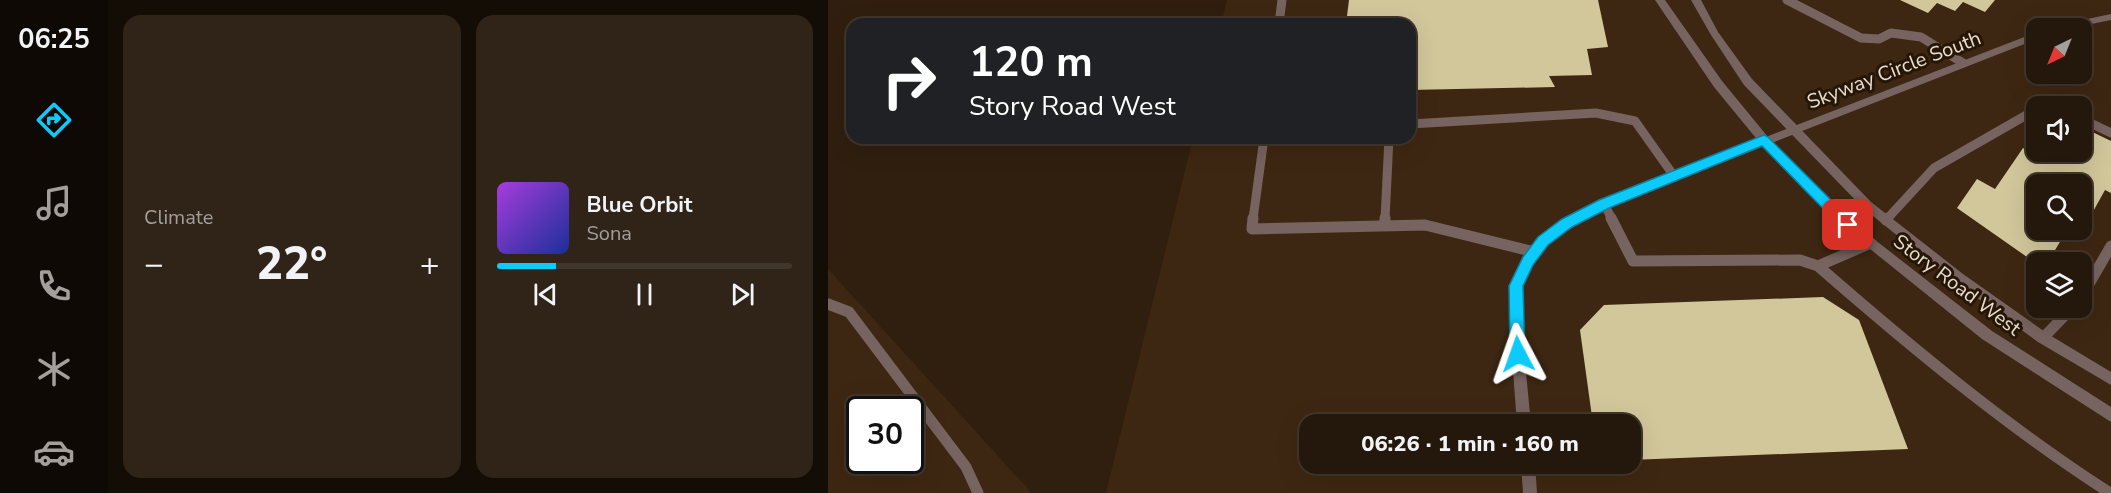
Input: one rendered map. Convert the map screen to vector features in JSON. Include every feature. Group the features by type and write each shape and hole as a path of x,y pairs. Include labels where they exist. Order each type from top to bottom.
{"street":[{"name":"Story Road West","path":"1660,0 1718,84 1764,140 1848,225 1987,335 2111,415"},
{"name":"Story Road West","path":"1695,0 1714,33 1748,82 1867,205 1959,278 2043,338 2111,379"},
{"path":"2092,21 2111,17"},
{"name":"Skyway Circle South","path":"1523,414 1516,331 1516,286 1528,261 1543,241 1567,223 1604,204 2026,38"},
{"path":"1529,474 1530,493"}],"lane":[{"path":"1280,18 1282,0"},
{"path":"1787,0 1861,38 1879,39 1892,33 1921,37 1963,63"},
{"path":"1416,124 1596,113 1635,121 1674,176"},
{"path":"1886,220 1934,168 2026,115"},
{"path":"2092,124 2111,133"},
{"path":"1263,144 1252,229 1425,225 1535,252"},
{"path":"1384,226 1389,144"},
{"path":"1604,204 1633,261 1800,260 1818,266 1938,371 2075,472 2110,493"},
{"path":"1818,266 1871,243"},
{"path":"2092,279 2111,246"},
{"path":"828,304 849,312 966,467 978,493"},
{"path":"2043,338 2062,318"}],"shaded area":[{"path":"1227,0 2111,0 2111,493 1106,493 1192,144 1416,144 1416,18 1222,18"},
{"path":"828,269 1029,490 1029,493 828,493"}],"building":[{"path":"1349,0 1598,0 1608,47 1587,49 1592,75 1549,76 1555,87 1416,90 1416,18 1347,18"},
{"path":"1900,0 1995,0 1985,12 1963,2 1955,11 1937,3 1928,13"},
{"path":"2092,132 2111,141 2111,193 2105,190 2092,213 2092,174 2026,174 2026,240 2061,240 2054,252 2026,252 2026,256 1957,208 1977,179 1995,189 2023,148 2026,150 2026,162 2092,162"},
{"path":"1823,297 1859,320 1908,449 1641,460 1641,414 1592,414 1580,330 1604,305"}],"route":[{"path":"1518,354 1516,286 1528,261 1543,241 1567,223 1604,204 1764,140 1848,225"}]}
